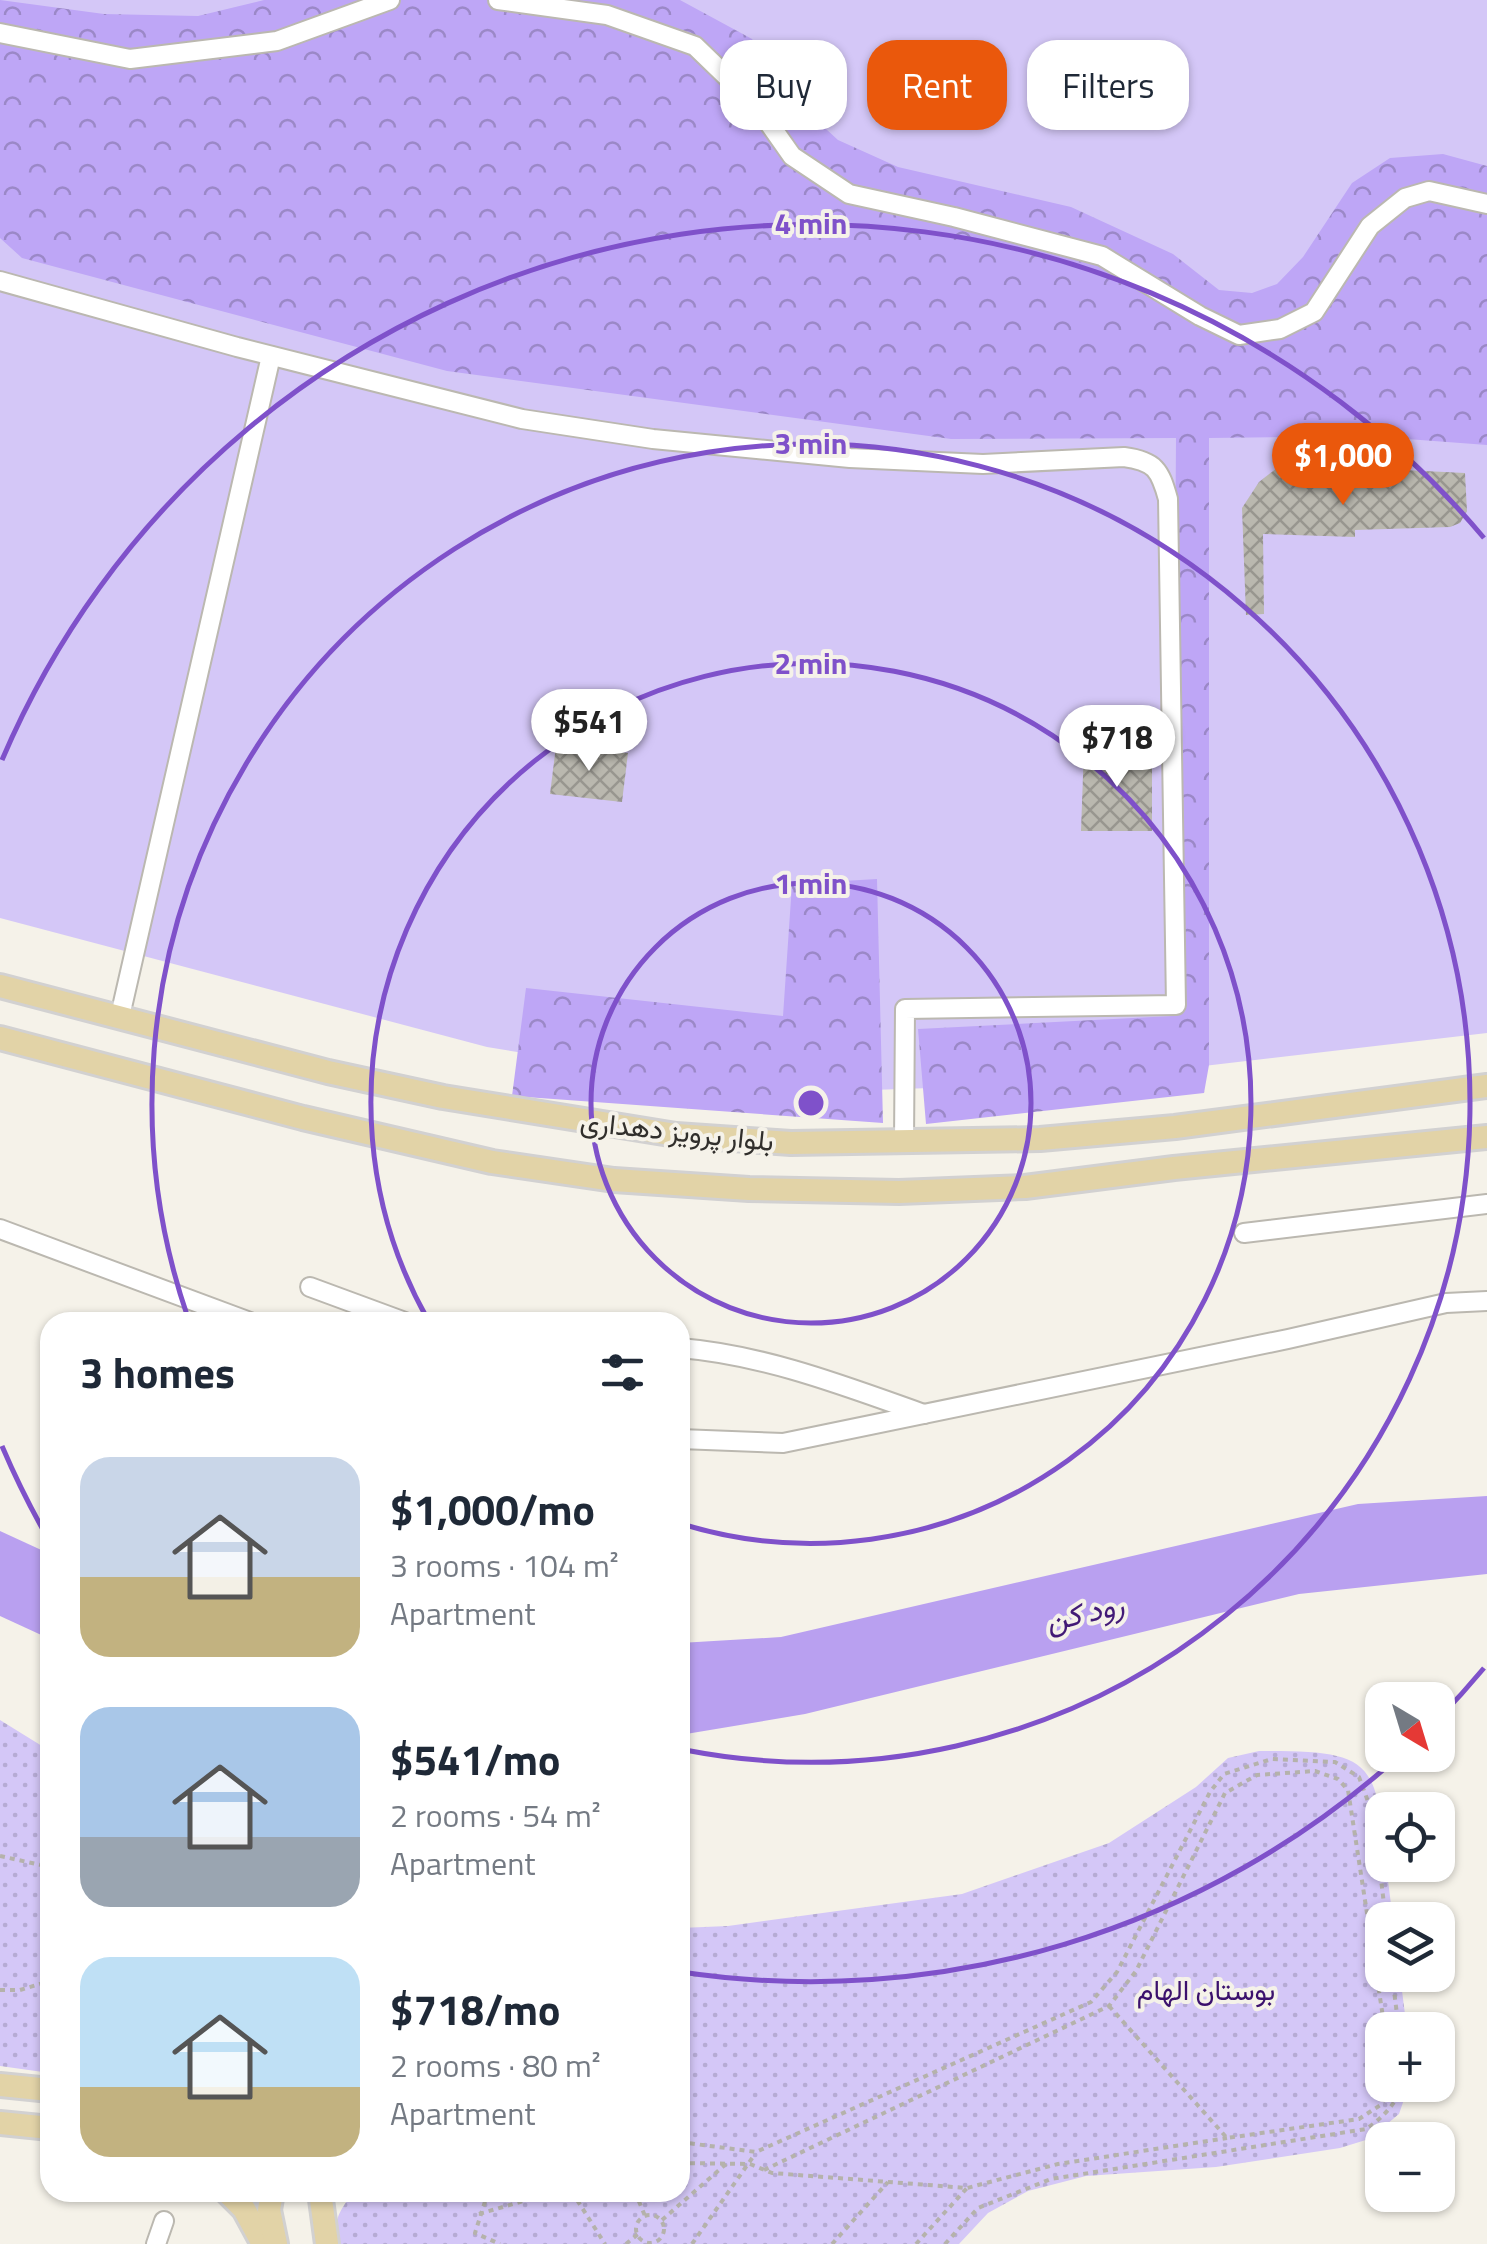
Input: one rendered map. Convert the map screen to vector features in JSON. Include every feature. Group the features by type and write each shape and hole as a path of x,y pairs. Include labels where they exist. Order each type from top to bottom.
{"main road":[{"name":"بلوار پرویز دهداری","path":"0,986 328,1072 443,1097 676,1134 791,1143 1040,1138 1174,1127 1487,1086"},
{"name":"بلوار پرویز دهداری","path":"0,1038 284,1114 492,1162 614,1180 710,1187 898,1192 1025,1186 1487,1137"},
{"path":"0,2085 40,2089"},
{"path":"0,2123 40,2127"},
{"path":"237,2202 263,2244"},
{"path":"270,2202 276,2244"},
{"path":"321,2202 327,2244"}],"street":[{"path":"0,32 130,59 277,41 390,0"},
{"path":"498,0 607,16 696,46 756,106 792,156 849,194 1102,256 1200,316 1239,335 1280,329 1314,312 1370,226 1405,198 1429,191 1487,204"},
{"path":"0,281 271,356 522,419 652,439 850,458 983,464 1124,457 1144,460 1161,474 1168,499 1176,1006 905,1009 904,1143"},
{"path":"120,1016 271,356"},
{"path":"1244,1232 1487,1204"},
{"path":"0,1229 223,1312"},
{"path":"310,1287 378,1312"},
{"path":"690,1439 783,1443 1446,1303 1487,1301"},
{"path":"690,1349 720,1352 824,1378 925,1414"},
{"path":"156,2244 164,2221"}],"path":[{"path":"690,2143 756,2152 1092,2002 1117,1972 1210,1792 1224,1774 1272,1759 1334,1762 1360,1778 1373,1815 1384,1902"},
{"path":"764,2170 1110,2006 1136,1971 1224,1793 1257,1775 1315,1771 1338,1779 1348,1790 1382,2012"},
{"path":"0,1856 40,1865"},
{"path":"0,1990 40,1984"},
{"path":"1110,2006 1227,2138"},
{"path":"690,2162 750,2164 764,2170 967,2188 1058,2164 1358,2118 1383,2102"},
{"path":"945,2244 978,2208 1051,2178 1366,2129 1393,2102"},
{"path":"692,2244 756,2152"},
{"path":"690,2195 727,2163"},
{"path":"832,2244 888,2182"},
{"path":"916,2244 967,2188"},
{"path":"484,2202 476,2233 500,2244"},
{"path":"479,2214 520,2202"},
{"path":"578,2202 605,2244"},
{"path":"640,2202 646,2216"},
{"path":"662,2220 683,2202"},
{"path":"646,2216 662,2220 664,2229 658,2242 648,2243 638,2234 638,2222 646,2216"},
{"path":"626,2244 638,2234"}],"green space":[{"path":"0,0 1487,0 1487,1033 1050,1084 843,1091 702,1082 487,1047 0,918"},
{"path":"0,0 104,14 198,16 264,0 680,0 753,40 720,40 720,130 827,130 838,140 898,167 1071,207 1173,254 1219,290 1252,293 1277,284 1303,257 1352,183 1390,158 1443,154 1487,166 1487,445 1367,436 1209,438 1209,1065 1204,1093 926,1124 918,1029 1172,1016 1176,438 951,439 447,371 22,258 0,238"},
{"path":"877,879 883,1123 512,1096 526,988 783,1016 792,884"},
{"path":"0,1720 40,1745 40,2072 0,2066"},
{"name":"بوستان الهام","path":"1259,1751 1323,1753 1344,1758 1360,1767 1371,1781 1375,1792 1365,1792 1365,1882 1388,1882 1391,1902 1365,1902 1365,1992 1402,1992 1405,2012 1365,2012 1365,2102 1403,2102 1399,2114 1389,2122 1365,2122 1365,2140 1340,2148 1216,2167 1086,2176 1028,2191 988,2213 959,2244 334,2244 338,2216 347,2202 690,2202 690,1928 728,1926 962,1894 1109,1843 1196,1787 1228,1758"}],"water":[{"name":"رود کن","path":"1487,1496 1487,1574 1299,1594 805,1714 690,1733 690,1642 781,1637 1358,1504"},
{"path":"0,1531 40,1549 40,1634 0,1616"}],"building":[{"path":"1282,464 1465,473 1467,511 1460,523 1450,527 1355,530 1355,537 1263,534 1264,614 1246,615 1242,508 1259,482"},
{"path":"556,746 628,753 622,802 550,794"},
{"path":"1084,748 1152,748 1152,831 1081,831"}]}
